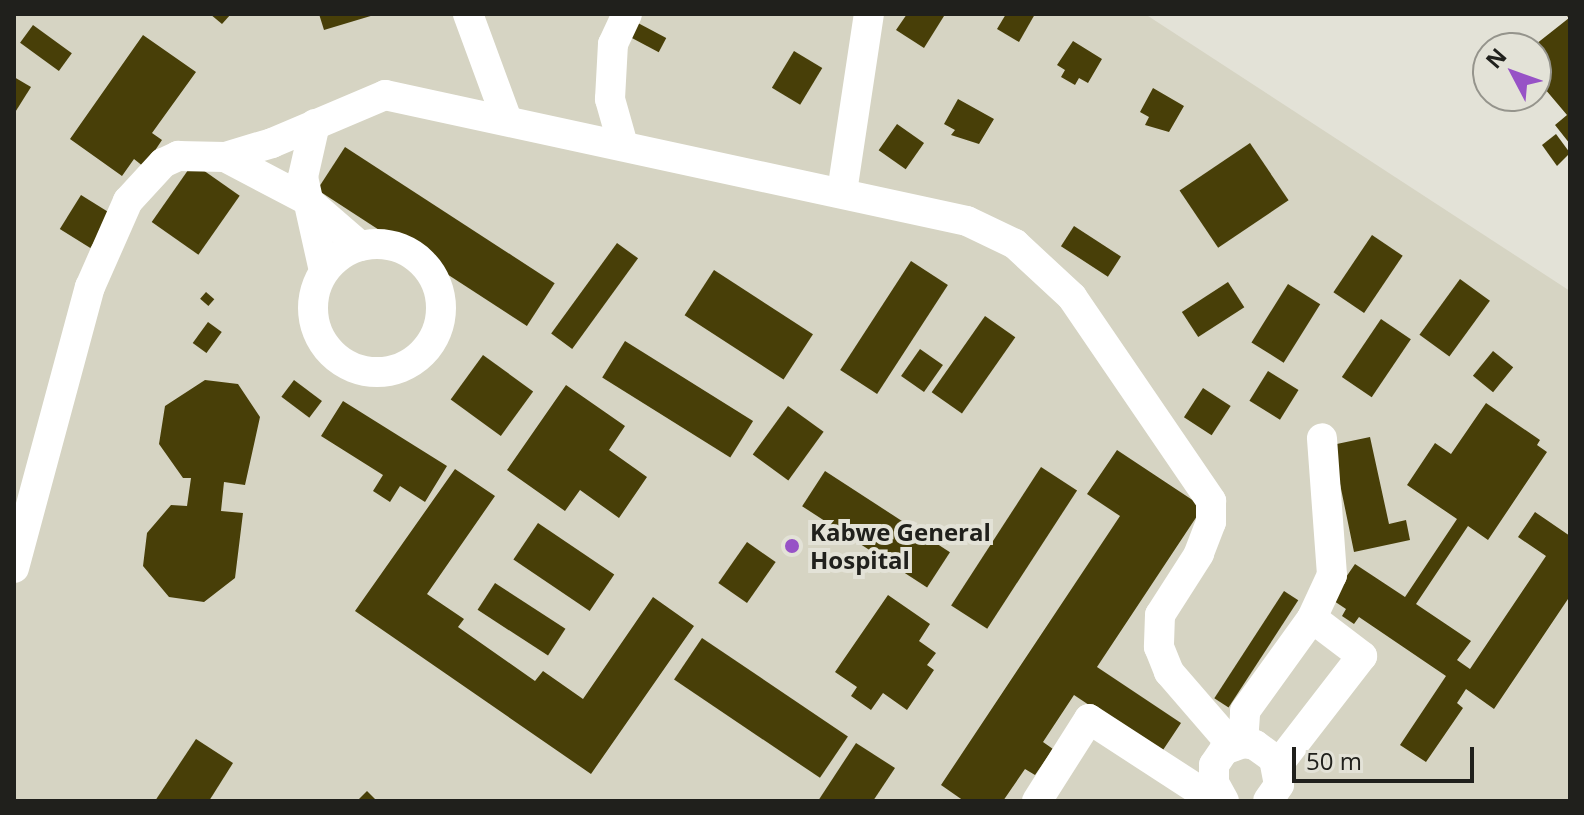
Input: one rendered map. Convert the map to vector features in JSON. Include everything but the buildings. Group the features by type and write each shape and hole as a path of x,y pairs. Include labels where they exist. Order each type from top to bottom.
{"lane":[{"path":"468,14 507,120"},
{"path":"623,145 610,99 613,44 627,14"},
{"path":"842,192 869,14"},
{"path":"14,568 90,287 128,201 163,163 178,156 225,157 385,95 967,221 1015,244 1072,297 1211,501 1211,522 1199,554 1160,615 1159,647 1169,672 1238,744 1264,749 1277,766 1279,785 1268,801"},
{"path":"315,124 303,177 324,271"},
{"path":"225,157 307,200 360,246 404,251 436,285 440,299 438,330 409,365 363,371 325,344 313,315 317,284 324,271 360,246"},
{"path":"1037,801 1089,719 1208,792 1219,756 1238,744 1245,711 1312,618 1332,575 1322,438"},
{"path":"1277,766 1362,656 1312,618"}],"shaded area":[{"name":"Kabwe General Hospital","path":"14,14 1145,14 1570,291 1570,801 14,801"}],"place":[{"name":"Kabwe General Hospital","path":"792,546"}]}
